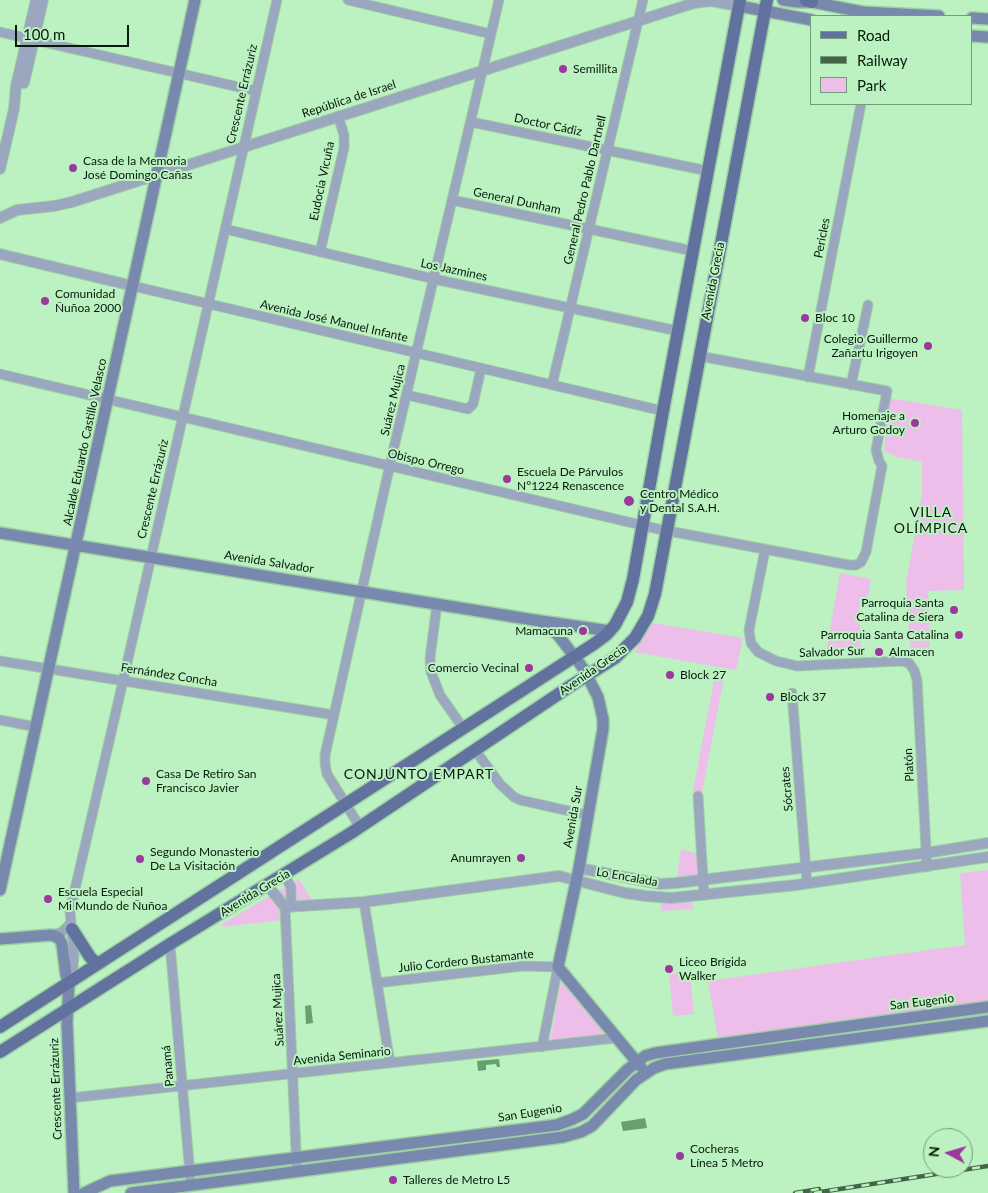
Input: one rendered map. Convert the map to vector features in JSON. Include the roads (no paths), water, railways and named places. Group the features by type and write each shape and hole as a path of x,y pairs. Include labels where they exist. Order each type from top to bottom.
{"main road":[{"name":"Alcalde Eduardo Castillo Velasco","path":"0,890 4,852 36,727 195,0"},
{"path":"783,0 809,1 850,13 906,15"},
{"path":"739,3 766,6 810,19"},
{"name":"Avenida Grecia","path":"0,1027 602,639 610,631 624,610 643,526 739,3"},
{"name":"Avenida Grecia","path":"0,1052 360,827 625,650 642,627 653,602 766,6"},
{"path":"973,18 988,19"},
{"path":"973,36 988,37"},
{"name":"Avenida Salvador","path":"0,533 610,631"},
{"name":"Avenida Salvador","path":"534,620 552,630 587,675"},
{"name":"Avenida Sur","path":"558,967 579,868 603,729 600,703 587,675"},
{"path":"71,927 90,957 98,964"},
{"path":"0,939 51,935"},
{"name":"Crescente Errázuriz","path":"51,935 59,938 62,944 69,984 67,1010 74,1193"},
{"path":"558,967 646,1073"},
{"path":"983,1008 975,1016 984,1021"},
{"name":"San Eugenio","path":"84,1193 110,1182 551,1126 573,1120 585,1112 636,1062 655,1053 694,1046 983,1008"},
{"path":"954,1012 960,1018 960,1022 957,1025"},
{"path":"131,1193 563,1137 587,1129 597,1122 631,1085 646,1073 665,1064 984,1021"},
{"path":"690,1061 688,1054 694,1046"},
{"path":"504,1132 505,1145"},
{"path":"379,1148 381,1161"},
{"path":"74,1181 79,1183 110,1182"}],"street":[{"path":"0,169 14,109 22,89 36,0"},
{"path":"31,39 44,0"},
{"name":"Crescente Errázuriz","path":"69,984 74,958 70,911 124,681 277,0"},
{"path":"348,0 491,34"},
{"name":"Suárez Mujica","path":"360,827 329,778 325,767 325,755 406,395 499,0"},
{"name":"General Pedro Pablo Dartnell","path":"552,385 606,150 643,0"},
{"name":"República de Israel","path":"0,218 17,210 63,204 694,3 705,0 739,3"},
{"path":"0,32 256,91"},
{"name":"Pericles","path":"808,377 861,105"},
{"name":"Eudocia Vicuña","path":"320,252 344,148 344,135 338,116"},
{"name":"Doctor Cádiz","path":"471,122 708,171"},
{"name":"General Dunham","path":"452,200 693,251"},
{"name":"Los Jazmines","path":"225,230 434,279 678,331"},
{"name":"Avenida José Manuel Infante","path":"0,254 663,411"},
{"path":"699,356 851,385 868,305"},
{"path":"406,395 468,408 473,404 481,369"},
{"name":"Obispo Orrego","path":"0,374 643,526 849,565 858,564 865,557 882,466 876,450 887,391 851,385"},
{"name":"Salvador Sur","path":"765,550 749,630 751,643 758,652 776,661 797,666 901,661 909,663"},
{"path":"437,604 430,658 431,672 440,695 463,728"},
{"name":"Fernández Concha","path":"0,661 334,715"},
{"name":"Platón","path":"909,663 915,672 917,680 927,866"},
{"name":"Sócrates","path":"792,694 808,883"},
{"path":"0,720 36,727"},
{"path":"475,750 505,790 514,797 587,815"},
{"path":"698,796 704,895"},
{"name":"Lo Encalada","path":"579,868 660,884 926,853 988,843"},
{"name":"Lo Encalada","path":"288,907 364,902 559,876 646,896 670,898 808,883 988,857"},
{"path":"284,875 291,887 288,907"},
{"path":"268,886 288,907"},
{"path":"364,902 390,1063"},
{"name":"Suárez Mujica","path":"288,907 297,1172"},
{"path":"51,935 71,927"},
{"name":"Panamá","path":"170,944 191,1186"},
{"name":"Julio Cordero Bustamante","path":"377,983 523,966 558,967"},
{"name":"Avenida Sur","path":"542,1047 558,967"},
{"name":"Avenida Seminario","path":"70,1098 616,1038"}],"railway":[{"path":"814,1193 988,1166"},
{"path":"795,1193 819,1189"}],"place":[{"name":"Semillita","path":"563,69"},
{"name":"Casa de la Memoria José Domingo Cañas","path":"73,168"},
{"name":"Comunidad Ñuñoa 2000","path":"45,301"},
{"name":"Bloc 10","path":"805,318"},
{"name":"Colegio Guillermo Zañartu Irigoyen","path":"928,346"},
{"name":"Homenaje a Arturo Godoy","path":"915,423"},
{"name":"Escuela De Párvulos N°1224 Renascence","path":"507,479"},
{"name":"Centro Médico y Dental S.A.H.","path":"629,501"},
{"name":"Parroquia Santa Catalina de Siera","path":"954,610"},
{"name":"Mamacuna","path":"583,631"},
{"name":"Parroquia Santa Catalina","path":"959,635"},
{"name":"Almacen","path":"879,652"},
{"name":"Comercio Vecinal","path":"529,668"},
{"name":"Block 27","path":"670,675"},
{"name":"Block 37","path":"770,697"},
{"name":"Casa De Retiro San Francisco Javier","path":"146,781"},
{"name":"Anumrayen","path":"521,858"},
{"name":"Segundo Monasterio De La Visitación","path":"140,859"},
{"name":"Escuela Especial Mi Mundo de Ñuñoa","path":"48,899"},
{"name":"Liceo Brígida Walker","path":"669,969"},
{"name":"Cocheras Línea 5 Metro","path":"680,1156"},
{"name":"Talleres de Metro L5","path":"393,1180"}],"district":[{"name":"VILLA OLÍMPICA","path":"931,520"},
{"name":"CONJUNTO EMPART","path":"419,774"}]}
